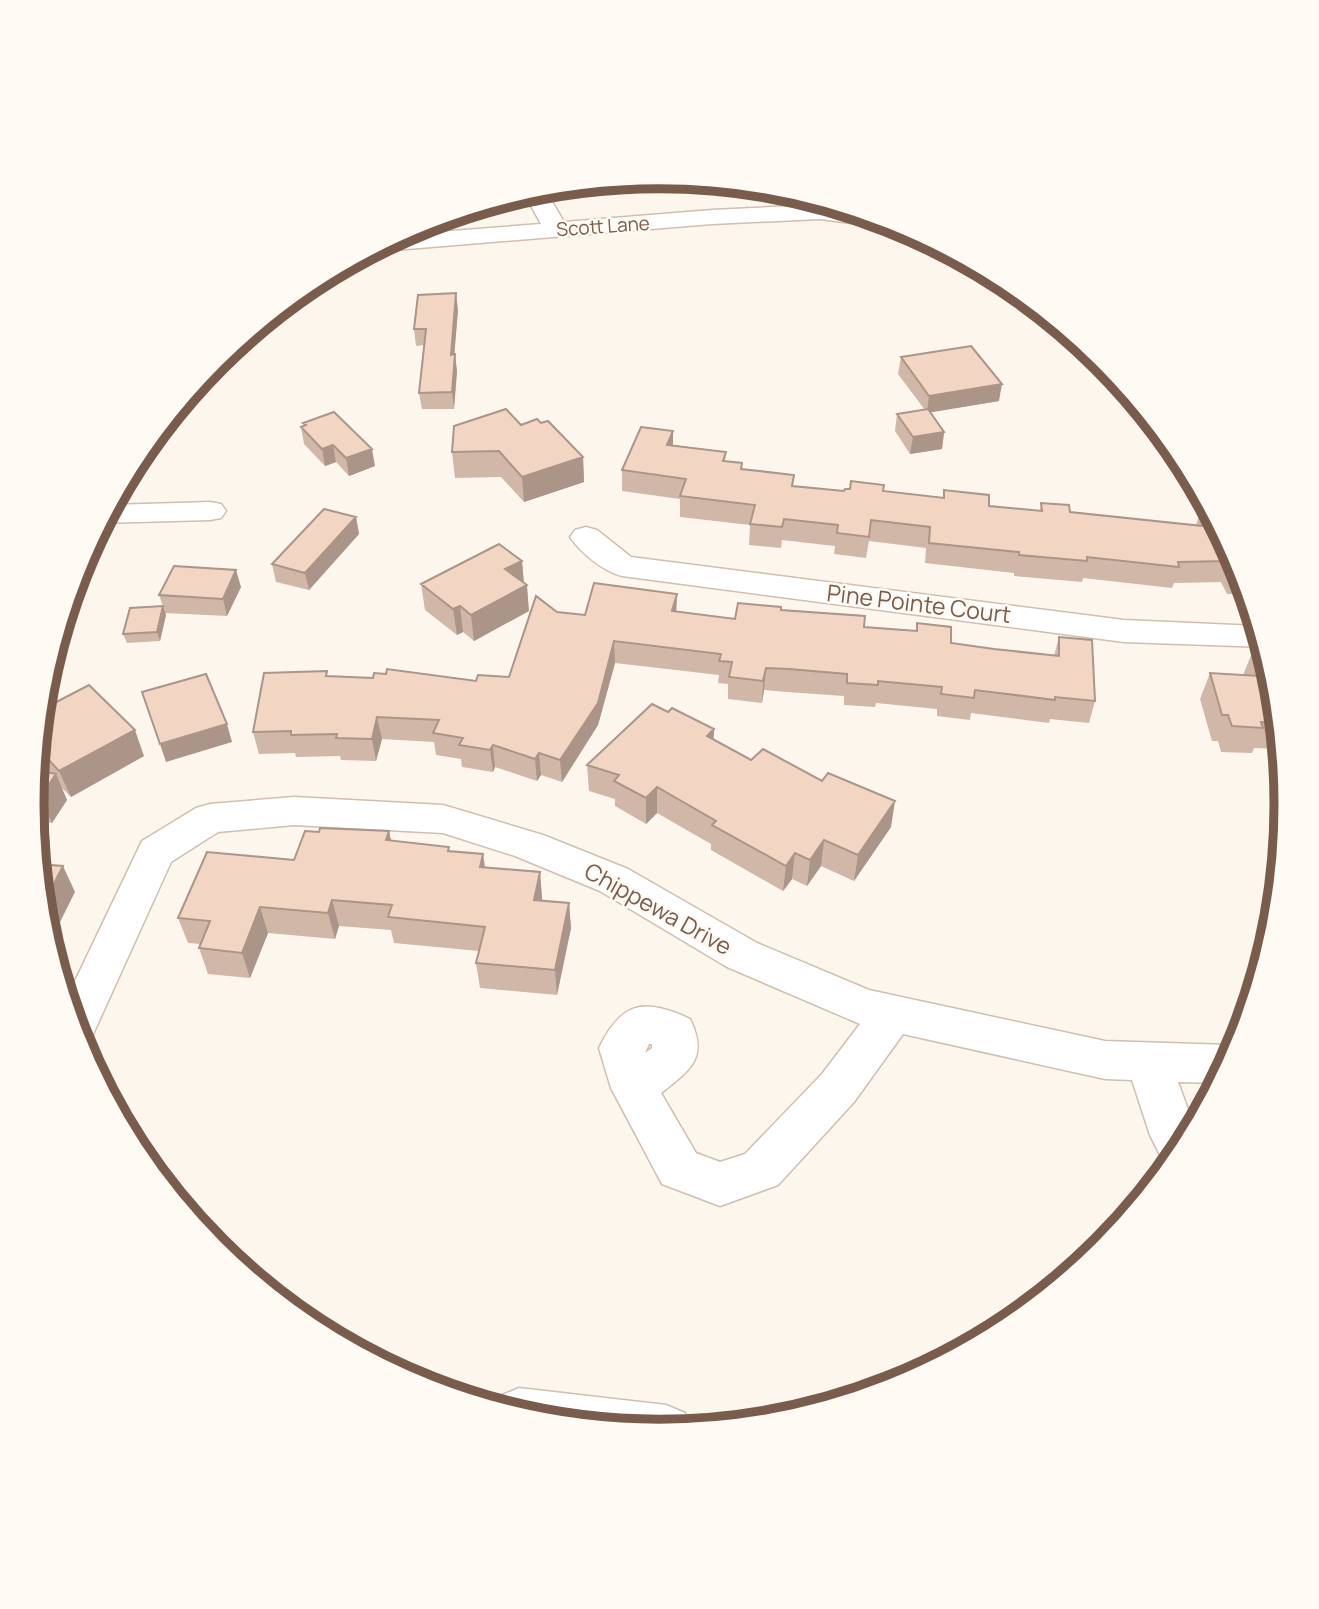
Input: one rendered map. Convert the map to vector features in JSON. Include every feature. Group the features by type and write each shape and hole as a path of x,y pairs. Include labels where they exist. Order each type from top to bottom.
{"street":[{"path":"540,201 556,229"},
{"name":"Scott Lane","path":"824,213 833,214"},
{"name":"Scott Lane","path":"411,242 712,217 828,213"},
{"path":"116,515 209,511"},
{"name":"Pine Pointe Court","path":"586,537 622,566 1124,631 1252,637"},
{"name":"Chippewa Drive","path":"81,1014 156,852 210,818 295,811 443,819 529,845 614,880 742,955 863,1007 1105,1060 1218,1064"},
{"path":"634,1088 679,1169 720,1184 761,1170 838,1088 893,1014"},
{"path":"1149,1061 1176,1140"}],"building":[{"path":"456,293 451,355 455,354 452,392 419,393 426,329 414,329 418,295"},
{"path":"971,346 1002,384 929,396 901,357"},
{"path":"506,409 521,425 537,419 541,423 548,421 583,457 522,477 499,451 452,452 454,426"},
{"path":"928,409 944,432 913,437 897,414"},
{"path":"334,412 372,449 346,458 333,445 322,449 301,427 306,425 303,423"},
{"path":"641,427 673,431 667,445 726,452 723,461 742,463 741,469 794,475 792,486 844,491 850,489 851,481 884,485 883,491 944,498 944,490 989,495 989,506 1042,511 1041,503 1069,505 1070,512 1203,526 1199,516 1203,516 1225,561 1178,562 1179,567 1087,557 1087,561 1019,555 1019,552 929,543 930,527 871,520 869,537 837,533 838,525 784,519 782,527 750,524 755,505 680,496 686,479 622,470"},
{"path":"324,509 356,517 305,573 272,564"},
{"path":"499,544 522,561 505,569 527,585 471,615 460,606 453,609 421,584"},
{"path":"174,566 236,570 223,599 159,595"},
{"path":"594,583 677,594 672,611 735,619 738,603 781,607 781,610 865,616 864,627 917,631 917,623 951,627 951,643 994,649 1059,656 1059,637 1092,640 1095,701 1055,697 1055,700 975,690 974,698 941,694 942,687 878,681 878,685 847,683 847,674 789,669 766,668 763,681 729,677 732,662 719,661 721,654 614,641 598,703 560,760 539,753 535,759 493,745 490,750 459,745 463,738 433,733 439,720 377,717 372,739 336,738 337,734 291,735 291,731 253,732 264,673 327,671 326,676 373,678 374,673 386,674 387,669 476,681 478,675 509,677 536,596 557,612 585,615"},
{"path":"163,606 157,632 123,634 130,608"},
{"path":"1252,653 1256,653 1270,722 1261,722 1263,728 1232,726 1228,715 1222,715 1210,673 1259,676"},
{"path":"206,674 227,724 160,744 142,692"},
{"path":"89,685 135,730 59,771 46,757 52,704"},
{"path":"652,704 668,712 672,708 714,729 707,736 751,760 763,749 822,781 828,773 895,801 858,855 824,840 810,860 795,853 786,866 712,825 716,821 657,787 646,798 614,781 619,775 587,765"},
{"path":"45,772 56,774 44,791"},
{"path":"320,828 389,831 386,840 483,854 480,867 540,872 534,900 569,903 555,970 476,963 485,927 388,917 392,905 332,900 328,913 260,907 242,953 199,948 210,921 178,918 207,852 294,860 305,831 319,832"},
{"path":"47,865 63,866 50,891"}]}
